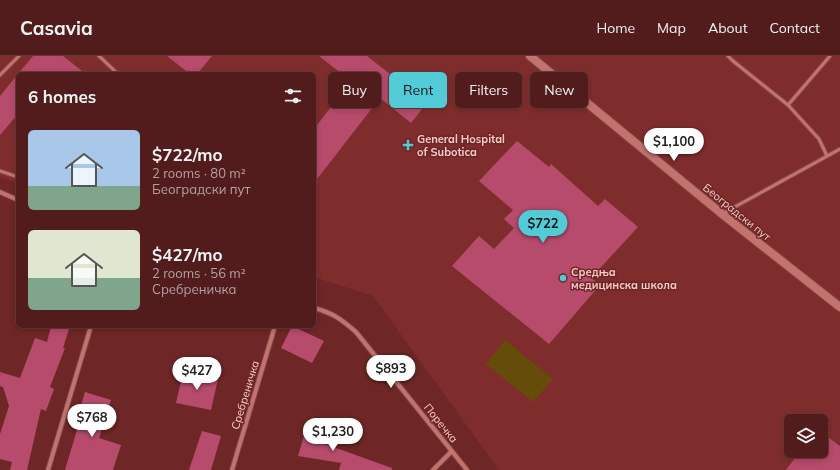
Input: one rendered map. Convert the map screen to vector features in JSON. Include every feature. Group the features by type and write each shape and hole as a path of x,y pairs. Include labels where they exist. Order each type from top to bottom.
{"main road":[{"name":"Београдски пут","path":"530,56 722,214 840,307"}],"street":[{"path":"0,192 16,199"},
{"name":"Поречка","path":"316,308 330,312 356,332 467,470"},
{"path":"48,470 90,328"},
{"name":"Сребреничка","path":"232,470 274,328"},
{"path":"433,470 452,451"}],"lane":[{"path":"0,75 19,56"},
{"path":"99,56 116,72"},
{"path":"728,56 733,62 788,105 819,139 827,156"},
{"path":"788,105 830,56"},
{"path":"722,214 840,150"},
{"path":"0,171 16,176"}],"shaded area":[{"path":"0,56 840,56 840,470 499,470 373,296 316,278 316,72 16,72 16,182 0,177"},
{"path":"505,340 553,379 533,402 486,364"}],"building":[{"path":"33,56 63,56 83,72 20,72"},
{"path":"167,56 212,56 199,72 187,72"},
{"path":"319,56 367,56 389,73 389,105 381,99 381,72 339,72"},
{"path":"16,76 16,116 0,135 0,96"},
{"path":"330,108 372,108 316,180 316,126"},
{"path":"392,108 423,108 411,123"},
{"path":"517,141 549,167 551,164 598,206 605,199 638,227 591,278 600,285 549,344 452,266 479,236 494,249 514,228 504,219 513,210 479,181"},
{"path":"50,328 69,328 63,348 65,348 50,387 54,389 46,411 41,409 27,470 10,470 12,462 0,459 0,434 9,406 3,387 0,386 0,372 20,378 35,338 47,342"},
{"path":"291,328 296,328 324,341 312,363 281,348"},
{"path":"183,372 218,379 211,410 176,403"},
{"path":"85,392 111,400 99,438 121,445 113,470 65,470 79,423 76,422"},
{"path":"307,425 329,428 325,444 392,468 392,470 339,470 341,463 298,456"},
{"path":"202,431 221,436 211,470 189,470"},
{"path":"828,437 840,446 840,470 786,470 795,458 828,458"}],"place":[{"name":"General Hospital of Subotica","path":"408,145"},
{"name":"Средња медицинска школа","path":"563,278"}]}
